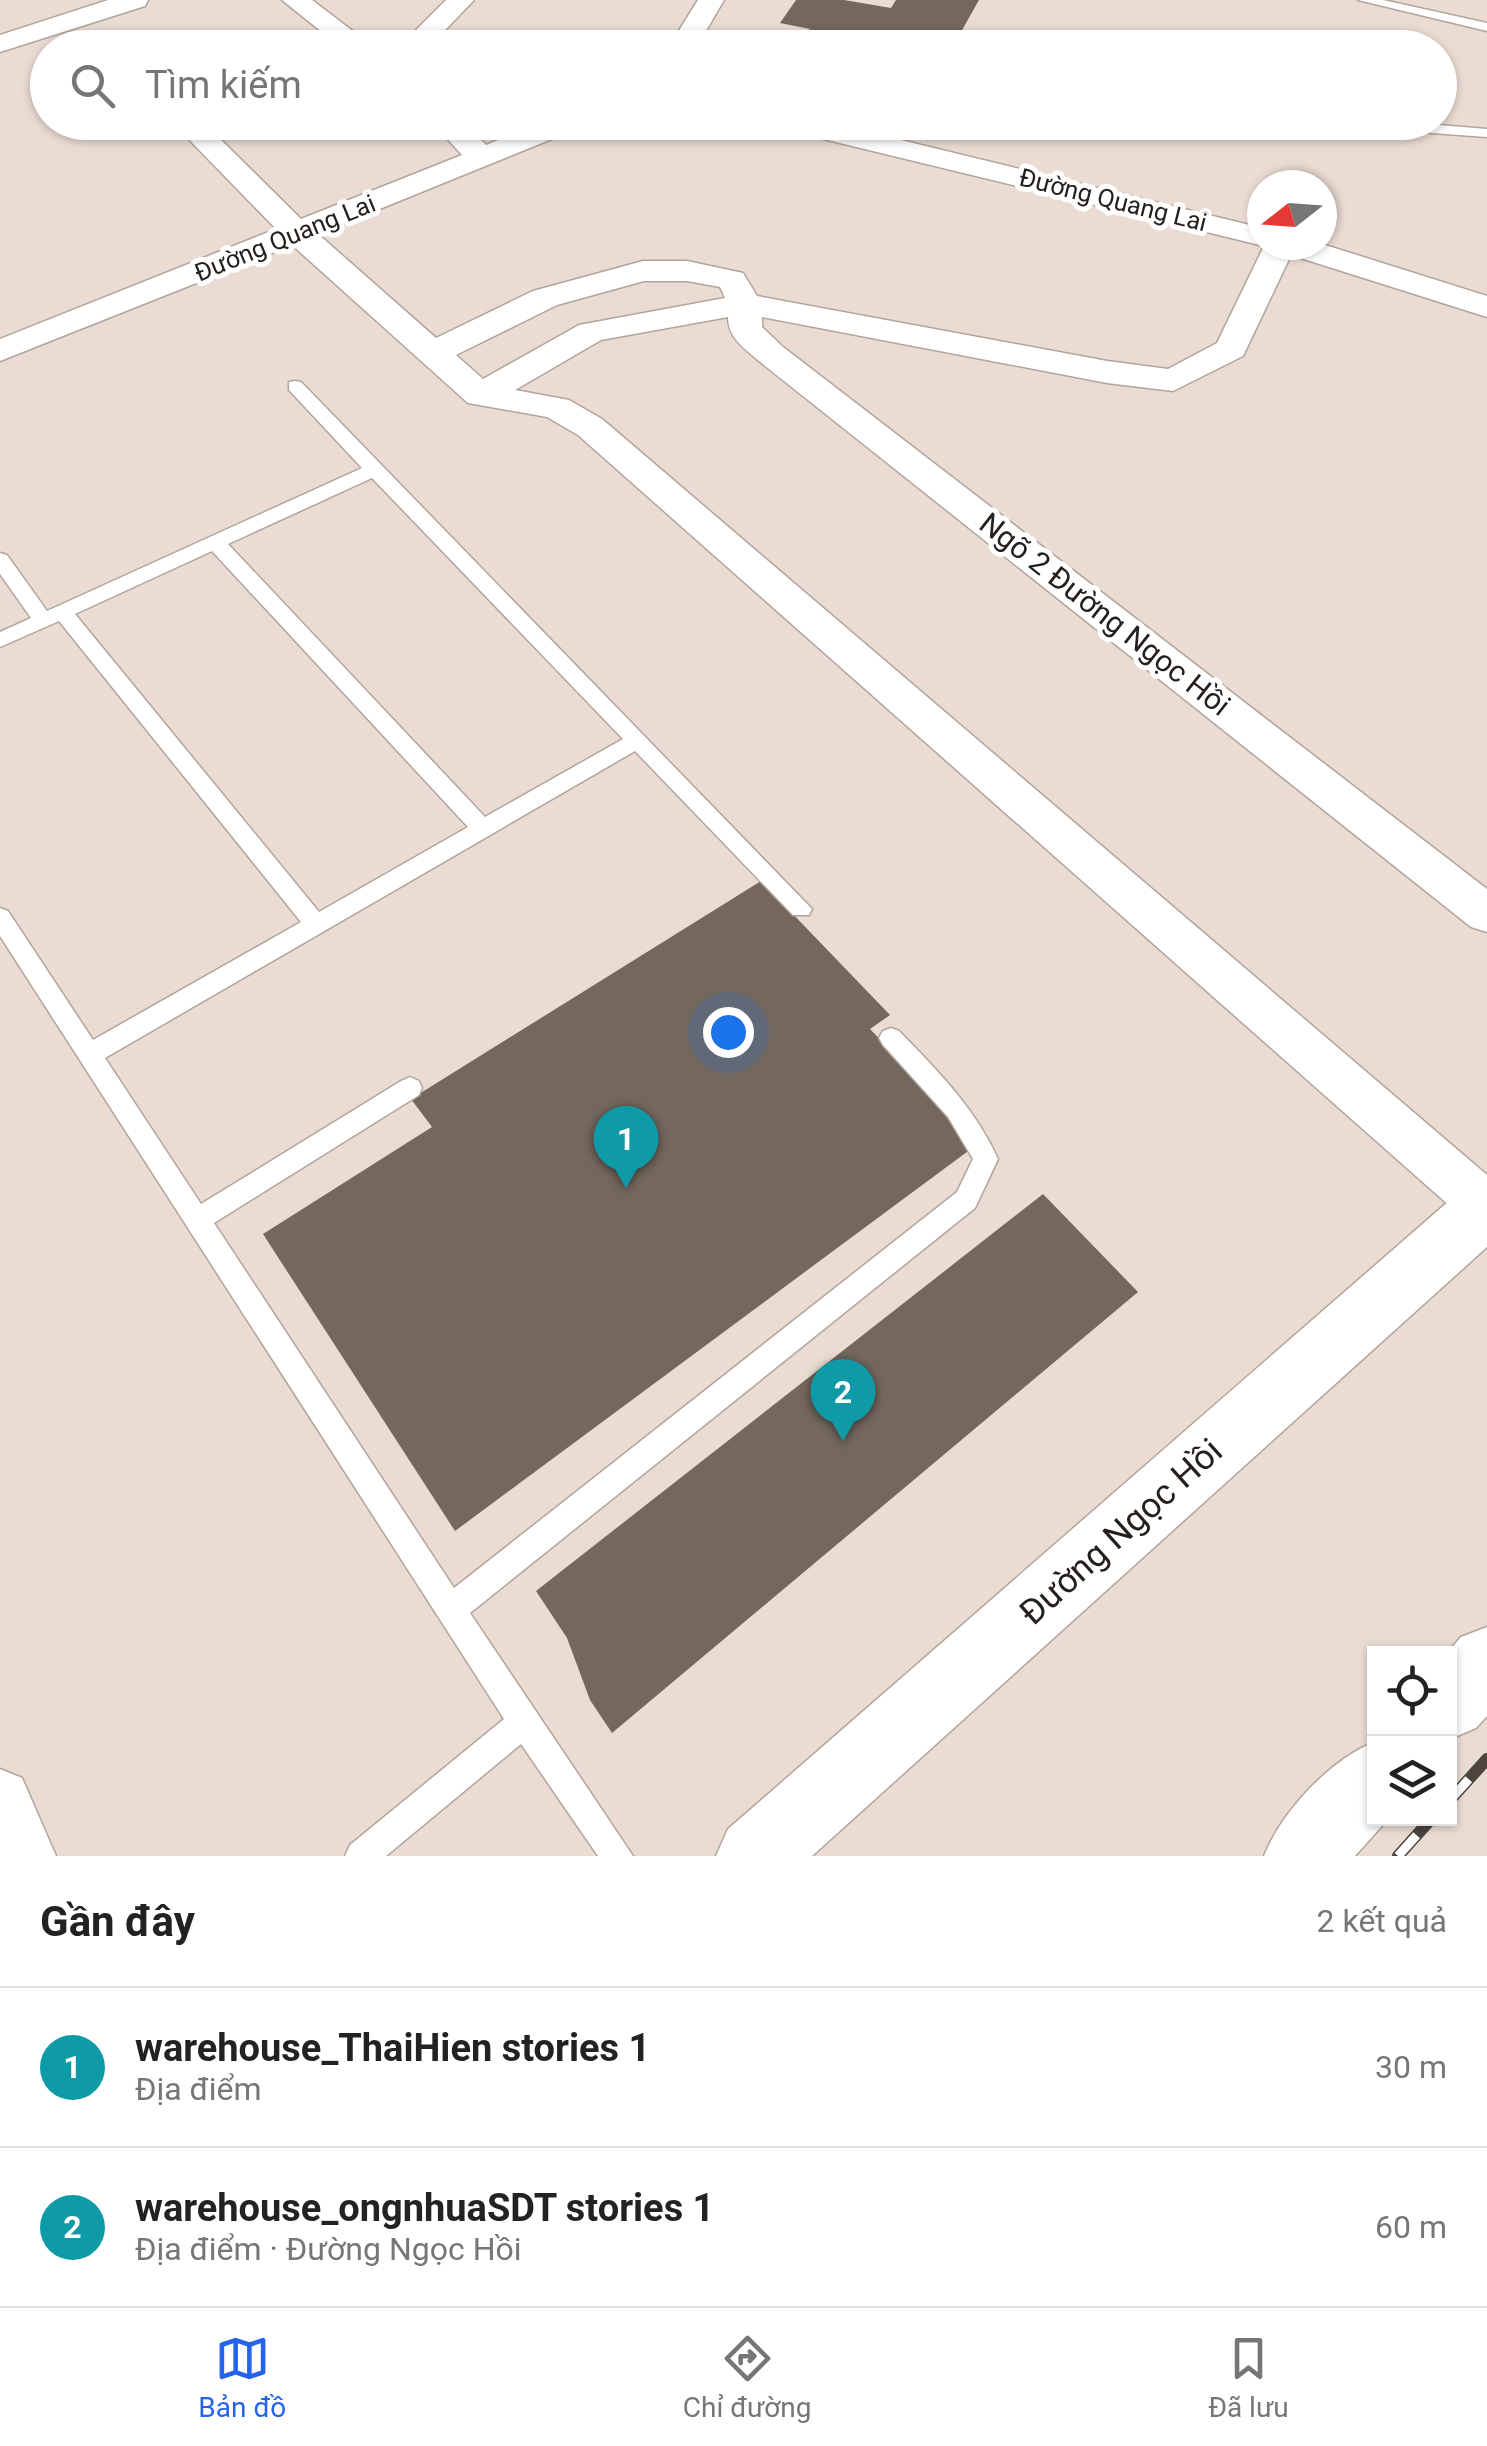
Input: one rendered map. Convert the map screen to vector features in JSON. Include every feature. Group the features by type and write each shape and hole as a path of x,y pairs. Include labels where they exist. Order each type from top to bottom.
{"highway":[{"name":"Đường Ngọc Hồi","path":"756,1856 1487,1207"},
{"path":"1457,1695 1487,1663"},
{"path":"1302,1856 1367,1787"}],"street":[{"path":"58,0 90,28"},
{"path":"79,30 90,28 134,0"},
{"path":"295,0 336,30"},
{"path":"430,30 461,0"},
{"path":"693,30 711,0"},
{"path":"0,44 30,39"},
{"path":"204,140 299,234 480,396 557,408 590,427 1487,1207"},
{"path":"464,140 480,156"},
{"name":"Đường Quang Lai","path":"0,350 299,234 522,140"},
{"name":"Đường Quang Lai","path":"862,140 1247,233"},
{"path":"480,396 591,332 745,304 1107,372 1173,380 1232,349 1273,260"},
{"path":"1337,260 1487,308"},
{"path":"433,352 544,298 643,270 687,271 732,280 745,304"},
{"name":"Ngõ 2 Đường Ngọc Hồi","path":"745,304 745,330 771,354 1487,914"},
{"path":"0,1800 24,1856"}],"lane":[{"path":"1365,0 1487,26"},
{"path":"1457,130 1487,132"},
{"path":"295,386 634,742 801,910"},
{"path":"0,640 374,470"},
{"path":"215,542 481,826"},
{"path":"0,560 315,923"},
{"path":"90,1054 481,826 634,742"},
{"path":"0,918 524,1722 617,1856"},
{"path":"450,1609 966,1200 986,1160 976,1136 960,1111 891,1038"},
{"path":"197,1220 410,1088"},
{"path":"361,1856 524,1722"}],"building":[{"path":"796,0 844,0 891,8 896,0 979,0 962,30 809,30 780,23"},
{"path":"761,881 890,1015 870,1029 979,1143 455,1531 263,1234 432,1127 411,1099"},
{"path":"1043,1194 1138,1292 612,1733 590,1700 567,1638 536,1591"}],"railway":[{"path":"1457,1792 1487,1759"},
{"path":"1398,1856 1425,1826"}],"place":[{"name":"warehouse_ThaiHien stories 1","path":"626,1188"},
{"name":"warehouse_ongnhuaSDT stories 1","path":"843,1441"}]}
